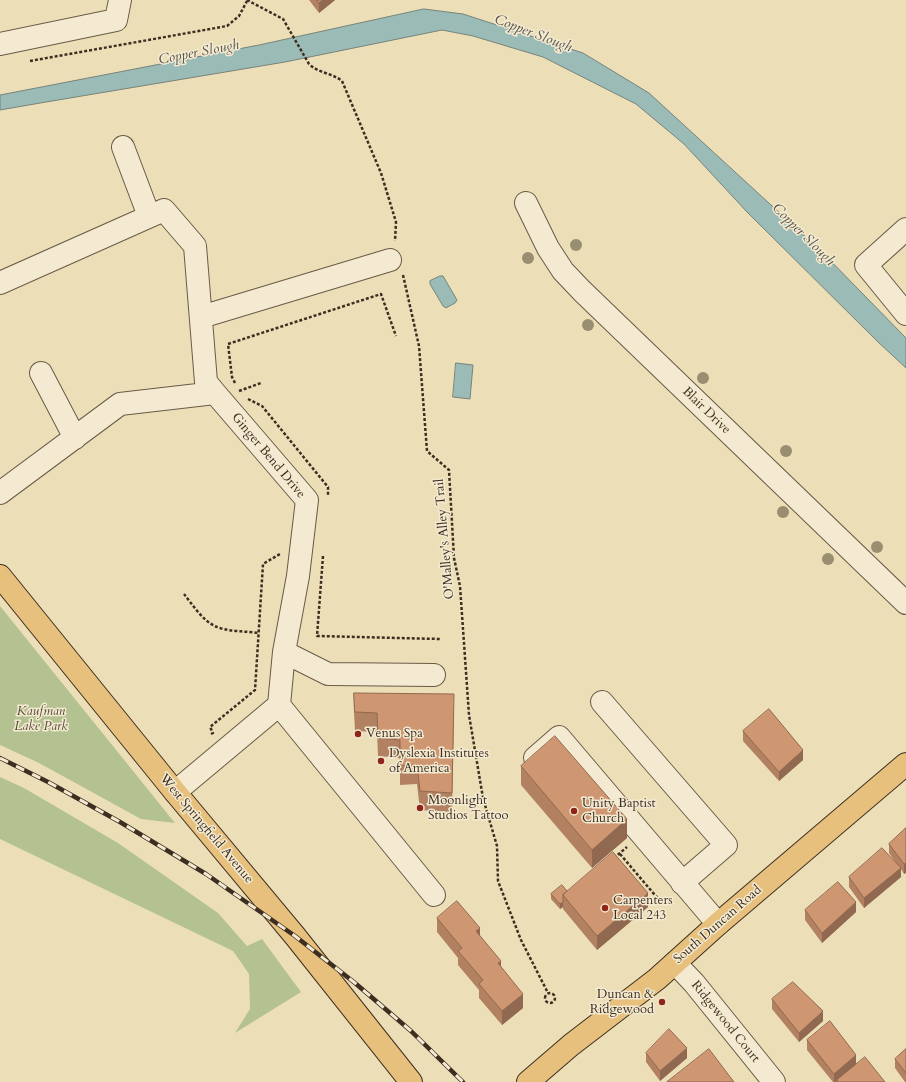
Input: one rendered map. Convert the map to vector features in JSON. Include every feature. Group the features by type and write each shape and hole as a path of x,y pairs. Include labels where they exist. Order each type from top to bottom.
{"main road":[{"name":"West Springfield Avenue","path":"0,576 175,792 295,936 411,1082"},
{"name":"South Duncan Road","path":"528,1082 571,1045 657,979 718,924 906,764"}],"street":[{"path":"0,44 116,20 120,0"},
{"path":"0,283 149,216 123,147"},
{"name":"Blair Drive","path":"526,203 548,248 563,271 906,603"},
{"name":"Ginger Bend Drive","path":"149,216 164,210 195,246 206,382 306,500 298,576 284,652 279,705"},
{"path":"906,229 866,266 906,314"},
{"path":"201,317 396,259"},
{"path":"42,373 74,438"},
{"path":"0,493 120,404 215,393"},
{"path":"284,652 328,674 434,675"},
{"path":"602,702 726,845 682,883"},
{"path":"175,792 279,705 434,895"},
{"path":"521,770 559,738 718,924"},
{"name":"Ridgewood Court","path":"675,963 694,983 774,1082"}],"path":[{"name":"O'Malley's Alley Trail","path":"247,0 283,19 309,64 314,69 336,76 342,81 381,173 396,222 396,259 419,346 427,451 450,470 454,558 460,586 469,715 483,798 497,846 498,881 521,940 548,993 555,996 552,1004 546,1003 544,997 548,993"},
{"path":"24,62 227,26 239,16 247,0"},
{"path":"236,384 232,377 228,344 381,294 396,336"},
{"path":"239,390 240,394"},
{"path":"246,397 262,406 328,487 327,502"},
{"path":"324,550 317,636 440,639"},
{"path":"207,738 213,733 210,728 256,690 262,564 281,554"},
{"path":"184,594 204,618 214,626 225,629 259,633"},
{"path":"614,859 629,846"},
{"path":"620,854 660,901"},
{"path":"637,884 642,880"}],"green space":[{"name":"Kaufman Lake Park","path":"0,606 175,823 141,819 39,763 0,745"},
{"path":"0,777 24,788 118,843 218,913 247,946 262,939 301,992 235,1033 250,1009 249,974 233,951 0,839"}],"water":[{"name":"Copper Slough","path":"424,9 463,14 583,53 649,93 819,249 906,338 906,368 747,212 684,144 636,104 543,57 473,36 442,30 285,62 0,110 0,95 259,45"},
{"path":"443,276 457,300 455,303 446,308 443,306 430,284 430,281"},
{"path":"456,363 473,365 470,399 453,397"}],"building":[{"path":"354,693 454,694 452,793 420,791 417,765 400,766 400,740 378,738 377,713 355,712"},
{"path":"769,709 803,750 779,772 743,731"},
{"name":"Unity Baptist Church","path":"555,736 627,819 592,850 521,766"},
{"path":"906,828 906,863 904,864 889,844"},
{"path":"882,848 901,868 864,898 849,877"},
{"name":"Carpenters Local 243","path":"613,852 648,893 597,936 563,895"},
{"path":"838,882 856,902 822,933 805,910"},
{"path":"562,885 567,891 563,895 563,902 560,904 551,894"},
{"path":"457,901 480,928 476,931 501,961 498,963 523,994 502,1011 479,984 483,980 458,951 462,948 437,918"},
{"path":"793,982 823,1011 799,1033 772,999"},
{"path":"830,1021 856,1055 834,1074 807,1040"},
{"path":"669,1029 687,1048 660,1071 646,1053"},
{"path":"709,1049 734,1082 667,1082"},
{"path":"906,1049 906,1073 895,1059"},
{"path":"865,1057 885,1082 838,1082 837,1080"}],"railway":[{"path":"0,758 48,782 120,822 206,874 295,936 355,983 411,1031 463,1082"}],"place":[{"name":"Venus Spa","path":"358,734"},
{"name":"Dyslexia Institutes of America","path":"381,761"},
{"name":"Moonlight Studios Tattoo","path":"420,808"},
{"name":"Unity Baptist Church","path":"574,811"},
{"name":"Carpenters Local 243","path":"605,908"},
{"name":"Duncan & Ridgewood","path":"662,1002"}]}
